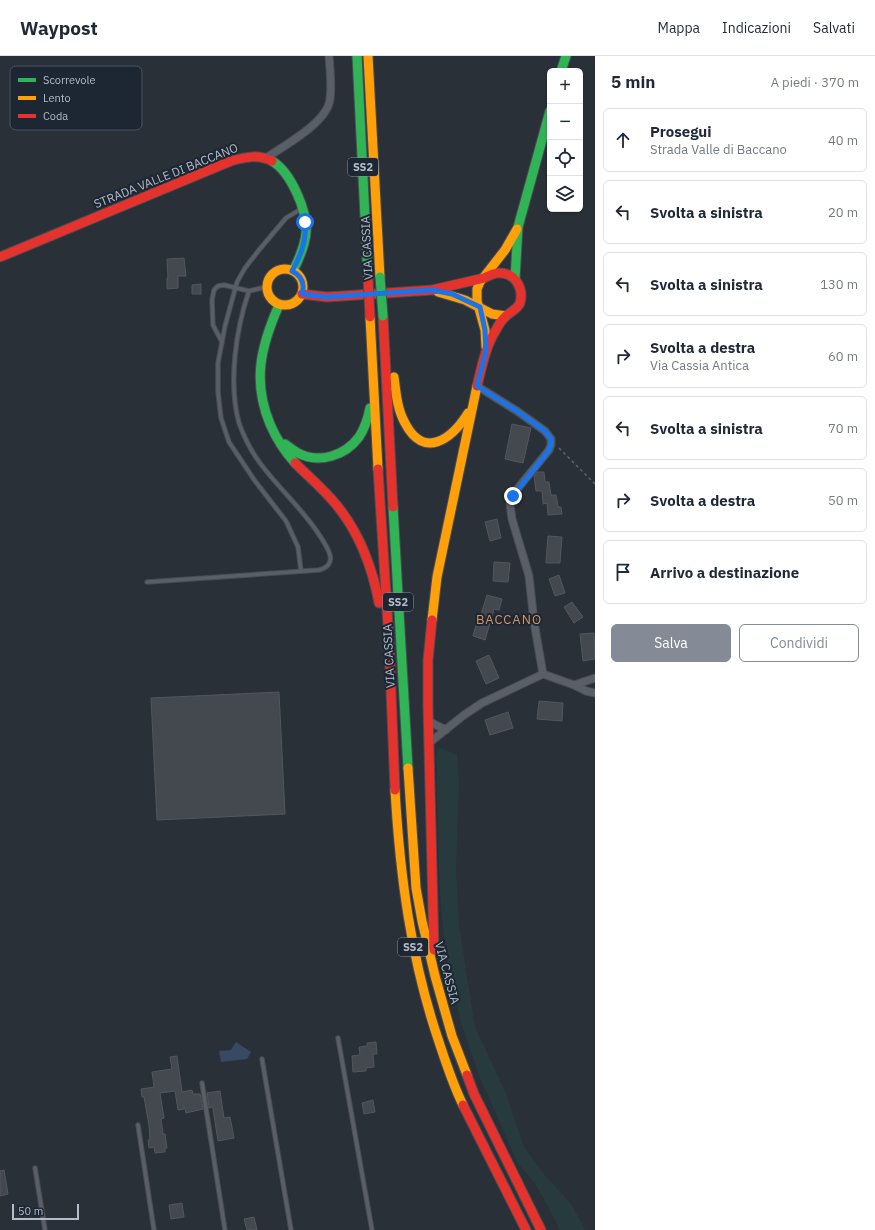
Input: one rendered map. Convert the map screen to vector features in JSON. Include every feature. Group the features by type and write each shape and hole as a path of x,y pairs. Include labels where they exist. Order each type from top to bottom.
{"main road":[{"name":"VIA CASSIA","path":"357,56 398,830 409,925 418,972 437,1038 459,1096 524,1228"},
{"name":"VIA CASSIA","path":"368,56 411,831 419,902 435,976 452,1036 474,1094 541,1230"},
{"path":"562,68 566,56"},
{"path":"486,351 485,330 476,295 477,289 480,282 505,250 518,227 547,122"},
{"name":"STRADA VALLE DI BACCANO","path":"0,258 236,159 248,156 266,158"},
{"path":"266,158 279,165 286,174 292,184 302,209 306,228 305,239 300,256 292,271"},
{"path":"435,976 428,721 428,660 433,603 473,403 486,351 495,331 506,316 515,310 520,302 520,289 515,279 514,265 518,239 518,227"},
{"path":"285,269 292,271 298,274 302,280 302,294 297,302 293,304 286,306 279,305 272,301 269,297 266,287 269,277 275,272 285,269"},
{"path":"302,294 327,297 432,290 484,278 491,273 499,272 510,275 515,279"},
{"path":"432,290 452,294 480,307 485,312 493,316 506,316"},
{"path":"279,305 266,338 260,367 262,401 266,415 276,436 295,463 315,482 337,507 361,543 369,560 374,576 380,612 389,642"},
{"path":"383,316 389,330 397,402 407,427 419,440 439,443 451,436 462,425 473,403"},
{"path":"276,436 294,451 307,457 327,458 342,452 354,444 362,435 367,425 371,402 373,373"}],"street":[{"path":"266,158 320,120 326,111 330,100 329,56"},
{"path":"477,386 517,411 545,431 551,439 549,450 514,493 510,504 512,520 529,576 534,622 543,674"},
{"path":"429,743 464,715 482,703 543,674 586,691 595,693"},
{"path":"574,685 595,678"},
{"path":"428,721 446,730"}],"lane":[{"path":"301,572 298,547 286,521 254,481 229,442 221,418 218,392 218,363 235,288 245,268 286,218 302,209"},
{"path":"222,342 213,325 212,296 216,288 221,285 249,290 266,287"},
{"path":"147,582 301,572 319,570 327,566 330,562 330,553 307,518 254,455 243,433 236,410 234,384 236,358 242,312 249,290"},
{"path":"338,1038 372,1230"},
{"path":"262,1060 291,1230"},
{"path":"202,1083 225,1230"},
{"path":"138,1125 154,1230"},
{"path":"36,1168 45,1230"}],"path":[{"path":"551,439 595,484"}],"green space":[{"path":"438,747 457,755 459,783 456,868 459,925 475,1027 505,1091 524,1147 543,1173 572,1205 585,1230 560,1230 534,1182 518,1164 480,1078 461,1023 445,947 440,895 436,757"}],"water":[{"path":"236,1042 251,1052 247,1059 221,1062 219,1051 231,1050"}],"building":[{"path":"184,258 186,276 178,276 178,288 167,289 167,259"},
{"path":"201,284 201,294 192,294 192,285"},
{"path":"512,424 531,428 523,463 505,459"},
{"path":"537,472 544,472 545,482 549,482 551,495 556,495 558,507 561,507 562,514 548,515 547,503 543,504 542,491 536,491 534,476"},
{"path":"497,519 501,538 490,541 485,522"},
{"path":"548,536 562,537 560,563 546,563"},
{"path":"494,562 510,563 508,582 493,581"},
{"path":"559,575 565,593 555,596 549,579"},
{"path":"487,595 502,599 499,610 494,609 485,640 473,636"},
{"path":"572,602 583,617 574,623 564,607"},
{"path":"594,633 595,659 583,661 580,634"},
{"path":"489,655 499,678 486,684 476,661"},
{"path":"279,692 285,814 157,820 151,698"},
{"path":"539,701 563,703 562,721 537,719"},
{"path":"508,712 513,728 490,735 485,720"},
{"path":"376,1042 377,1054 373,1054 374,1067 366,1068 366,1071 353,1072 352,1056 360,1055 359,1047 367,1046 367,1043"},
{"path":"177,1056 182,1092 192,1090 193,1094 200,1094 203,1109 186,1113 184,1106 184,1109 178,1110 175,1091 160,1093 164,1118 161,1119 167,1148 165,1148 165,1152 155,1153 154,1147 149,1148 149,1125 141,1089 154,1087 152,1072 172,1069 170,1057"},
{"path":"220,1091 224,1118 230,1117 234,1138 218,1141 213,1107 209,1108 207,1093"},
{"path":"373,1100 375,1112 364,1114 362,1103"},
{"path":"4,1170 8,1194 0,1196 0,1171"},
{"path":"182,1203 184,1217 171,1219 169,1205"},
{"path":"254,1217 257,1230 247,1230 244,1219"}],"traffic: fast":[{"path":"357,56 368,278"},
{"path":"562,68 566,56"},
{"path":"515,279 518,227 547,122"},
{"path":"272,161 279,166 292,183 301,204 306,224 304,243 293,271"},
{"path":"380,277 383,316"},
{"path":"279,305 263,349 260,378 261,393 264,408 272,429 284,449 295,463"},
{"path":"285,444 298,453 314,458 323,458 339,453 347,449 359,437 366,423 370,408"},
{"path":"393,507 408,768"}],"traffic: slow":[{"path":"368,56 380,277"},
{"path":"486,347 485,330 477,301 477,289 480,282 505,250 517,229"},
{"path":"289,269 298,274 302,280 303,287 302,294 298,300 289,305 281,305 272,300 268,294 267,283 272,274 278,270 289,269"},
{"path":"438,292 465,300 492,314 506,316"},
{"path":"370,317 378,469"},
{"path":"394,377 397,400 402,418 413,434 421,441 429,443 438,442 454,431 468,413"},
{"path":"432,620 437,577 477,386"},
{"path":"408,768 416,888 422,921 435,976 452,1036 467,1075"},
{"path":"395,790 400,854 408,918 414,949 429,1011 450,1074 463,1105"}],"traffic: jam":[{"path":"0,257 231,161 247,157 262,157 272,161"},
{"path":"302,294 327,297 432,290 484,278 496,273 504,273 509,275 517,282 521,292 520,303 503,319 492,337 484,357 477,386"},
{"path":"368,278 370,317"},
{"path":"383,316 393,507"},
{"path":"295,463 320,487 343,513 351,525 368,562 373,576 379,603"},
{"path":"378,469 389,641 395,790"},
{"path":"432,620 428,660 428,707 434,950"},
{"path":"467,1075 474,1094 541,1230"},
{"path":"463,1105 526,1230"}],"district":[{"name":"BACCANO","path":"509,619"}],"route":[{"path":"305,222 306,228 303,248 296,266 292,271 296,272 302,280 302,294 327,297 432,290 452,294 480,307 485,330 486,351 477,386 517,411 545,431 551,439 549,450 513,496"}]}
